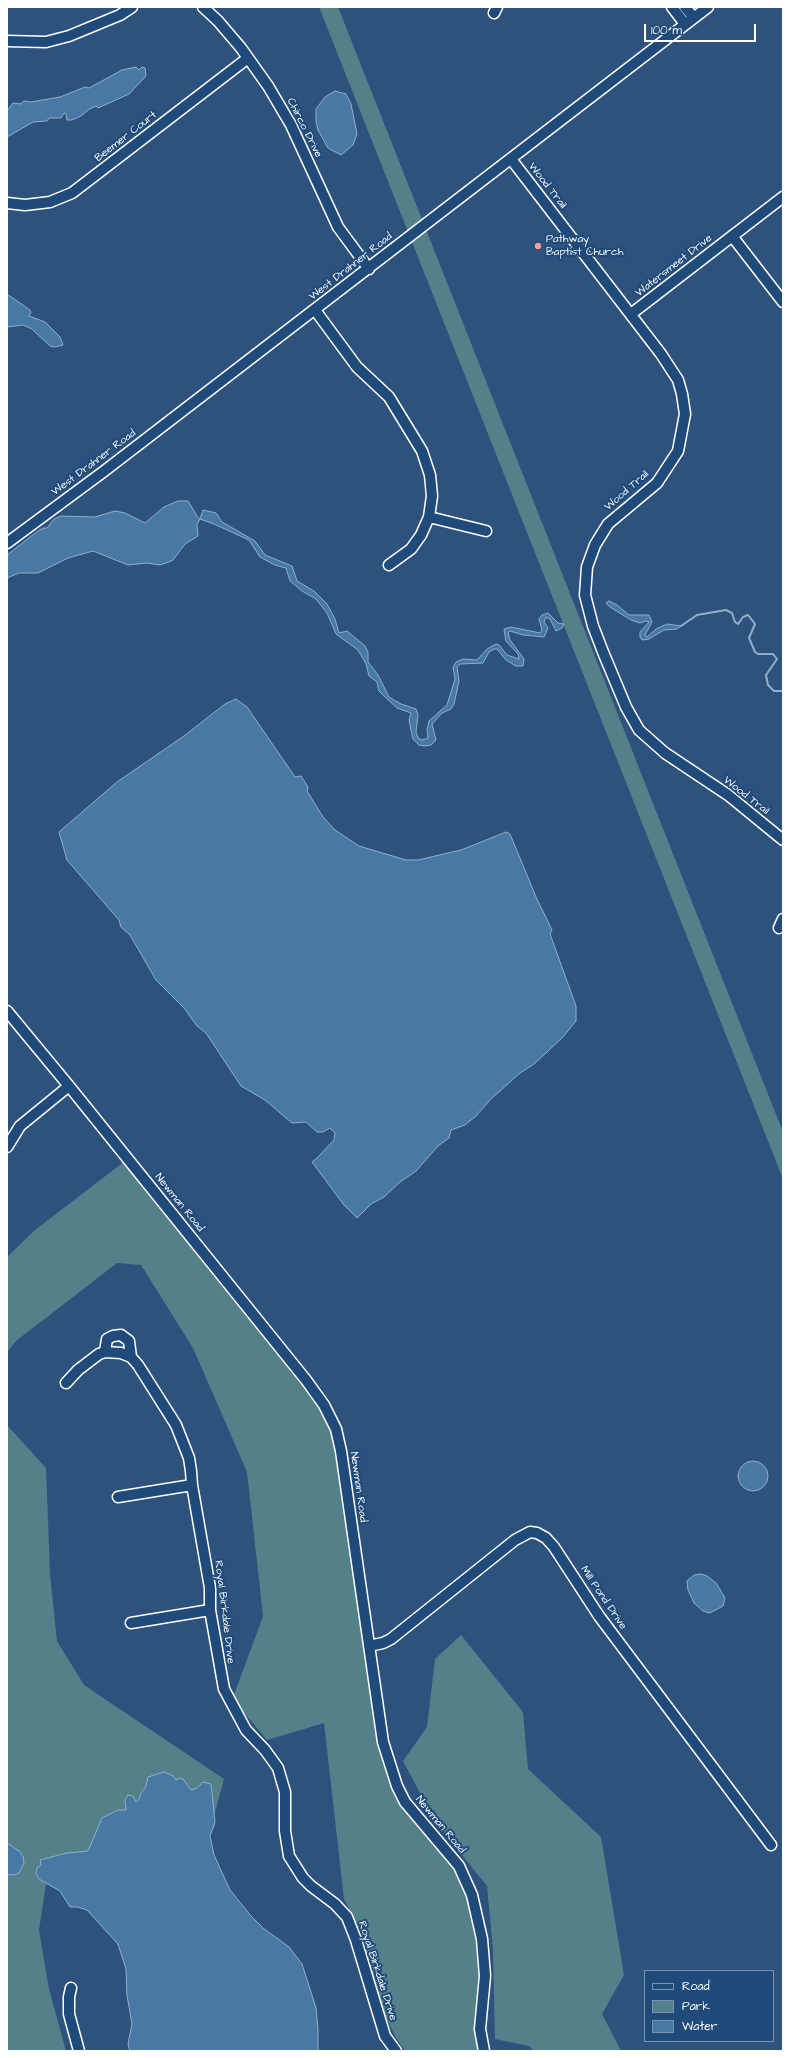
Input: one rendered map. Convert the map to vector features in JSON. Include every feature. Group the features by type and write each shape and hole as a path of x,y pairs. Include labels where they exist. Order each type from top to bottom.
{"street":[{"path":"7,41 46,42 70,36 114,18 132,7"},
{"name":"Chirco Drive","path":"203,7 218,22 248,58 268,86 291,125 320,191 338,227 369,269"},
{"path":"672,7 685,24"},
{"path":"685,7 694,18"},
{"name":"West Drahner Road","path":"7,543 103,472 369,269 708,7"},
{"name":"Beemer Court","path":"7,203 25,205 50,202 72,193 248,58"},
{"name":"Wood Trail","path":"511,159 662,354 678,380 685,414 678,451 657,483 608,524 595,545 587,567 585,595 593,626 626,707 639,730 665,753 728,795 783,840"},
{"name":"Watersmeet Drive","path":"631,314 783,197"},
{"path":"732,236 783,302"},
{"path":"315,310 357,367 389,397 422,451 430,475 432,496 429,518 421,535 411,549 389,565"},
{"path":"429,518 486,531"},
{"name":"Newman Road","path":"7,1011 69,1086 324,1405 336,1429 341,1451 383,1742 397,1786 418,1818 447,1850 459,1866 472,1895 479,1918 485,1976 480,2029 484,2051"},
{"path":"7,1147 20,1126 69,1086"},
{"name":"Royal Birkdale Drive","path":"105,1352 107,1339 113,1336 121,1335 129,1341 131,1357 153,1387 176,1425 189,1458 192,1486 210,1588 210,1610 224,1688 242,1723 266,1750 278,1768 282,1779 286,1802 285,1831 289,1856 304,1878 335,1904 347,1917 356,1940 383,2031 396,2051"},
{"path":"66,1383 89,1361 105,1352 122,1353 131,1357"},
{"path":"118,1497 192,1486"},
{"name":"Mill Pond Drive","path":"369,1646 384,1643 391,1639 515,1540 530,1532 537,1533 546,1538 554,1547 599,1616 771,1845"},
{"path":"131,1623 210,1610"},
{"path":"71,1988 68,1997 69,2014 79,2051"}],"green space":[{"path":"319,7 338,7 783,1132 783,1179"},
{"path":"125,1161 308,1388 322,1409 334,1435 385,1769 395,1795 412,1819 434,1840 453,1864 471,1900 481,1959 480,2051 402,2051 404,2049 396,2038 385,2015 357,1924 344,1899 324,1723 267,1740 240,1708 234,1695 263,1616 247,1472 193,1348 141,1265 117,1263 16,1341 7,1352 7,1257 35,1230"},
{"path":"7,1425 46,1468 50,1574 57,1641 84,1685 224,1779 214,1816 215,1825 210,1836 214,1855 230,1890 251,1916 263,1928 289,1947 302,1964 316,2008 318,2051 130,2051 128,2044 132,2024 127,1995 126,1969 120,1949 114,1939 87,1910 78,1907 70,1907 60,1891 46,1884 39,1930 49,1989 66,2051 7,2051"},
{"path":"461,1635 523,1712 528,1769 601,1837 624,1975 602,2014 621,2051 534,2051 529,2046 495,2039 493,1951 487,1886 436,1823 403,1761 427,1727 435,1659"}],"water":[{"path":"136,67 139,70 142,67 145,68 146,76 129,94 98,108 96,106 72,120 67,120 66,114 64,113 61,118 49,118 47,121 33,122 7,137 7,111 13,103 20,104 24,101 31,102 60,97 85,87 89,88 122,70"},
{"path":"335,91 346,94 351,104 357,134 353,145 341,155 328,148 318,130 316,121 316,109 325,97"},
{"path":"7,294 30,310 31,312 29,316 45,322 60,337 63,345 55,347 50,346 32,329 23,325 7,327"},
{"path":"178,501 188,501 200,519 197,524 198,536 185,544 173,560 169,562 160,565 147,563 128,565 93,551 68,558 38,573 19,573 7,578 7,555 38,531 43,528 47,528 54,519 61,516 95,517 115,511 125,513 145,523 164,507"},
{"path":"203,510 216,513 222,522 255,541 265,555 292,566 297,581 314,591 327,604 335,619 339,633 347,631 365,646 368,652 368,662 378,675 389,697 401,704 416,709 418,715 416,732 418,738 422,740 428,738 427,730 429,721 447,705 455,679 453,667 456,662 463,659 477,660 487,649 496,644 499,645 507,655 519,659 518,654 506,641 504,629 511,627 540,633 542,630 539,619 542,615 548,613 558,623 564,624 562,628 556,631 550,619 546,617 544,622 548,628 544,637 523,635 510,631 508,633 510,640 524,659 523,666 516,666 506,660 497,649 489,652 483,663 460,664 457,667 459,681 454,704 451,709 442,713 432,724 436,740 431,745 419,745 413,739 409,720 411,713 397,708 379,691 377,682 369,676 366,664 358,650 336,634 327,613 316,599 302,591 290,581 286,568 275,565 260,557 249,540 200,519"},
{"path":"609,601 617,605 629,615 649,615 652,622 645,635 647,637 656,629 667,624 681,626 677,629 664,630 649,639 642,640 640,637 640,632 649,622 646,621 640,623 631,620 610,607 606,603"},
{"path":"236,699 247,707 295,777 301,776 308,787 307,791 323,817 335,830 359,846 406,860 418,860 461,850 506,832 510,834 536,897 552,930 550,934 576,1006 576,1021 563,1037 534,1064 520,1073 491,1099 476,1116 465,1125 451,1130 449,1138 438,1146 416,1171 400,1182 384,1197 371,1204 357,1218 344,1205 312,1162 334,1140 335,1133 330,1128 323,1132 317,1132 306,1122 292,1123 265,1100 241,1086 206,1033 197,1026 184,1008 156,980 130,935 121,927 119,920 67,860 59,832 117,782 184,736 225,704"},
{"path":"753,1461 764,1465 768,1476 764,1487 753,1491 742,1487 738,1476 742,1465"},
{"path":"701,1574 707,1576 716,1583 725,1598 723,1606 710,1613 703,1611 694,1603 688,1590 687,1581 694,1575"},
{"path":"164,1772 173,1776 176,1780 180,1778 183,1779 191,1790 197,1788 203,1782 211,1784 215,1822 210,1836 214,1855 230,1890 251,1916 263,1928 289,1947 302,1964 316,2008 318,2051 130,2051 128,2044 132,2024 127,1995 126,1969 118,1944 87,1910 78,1907 70,1907 60,1891 39,1879 36,1874 37,1868 41,1865 40,1860 67,1853 88,1851 102,1818 118,1810 126,1810 125,1800 128,1795 133,1796 136,1802 139,1800 140,1795 146,1786 148,1777"},
{"path":"7,1843 19,1851 23,1856 24,1863 19,1873 14,1875 7,1874"}],"waterway":[{"path":"681,626 697,615 726,610 732,613 735,622 738,624 743,617 748,615 755,624 749,638 755,652 758,654 773,654 777,659 766,675 768,685 774,691 783,691"}],"place":[{"name":"Pathway Baptist Church","path":"538,246"}]}
